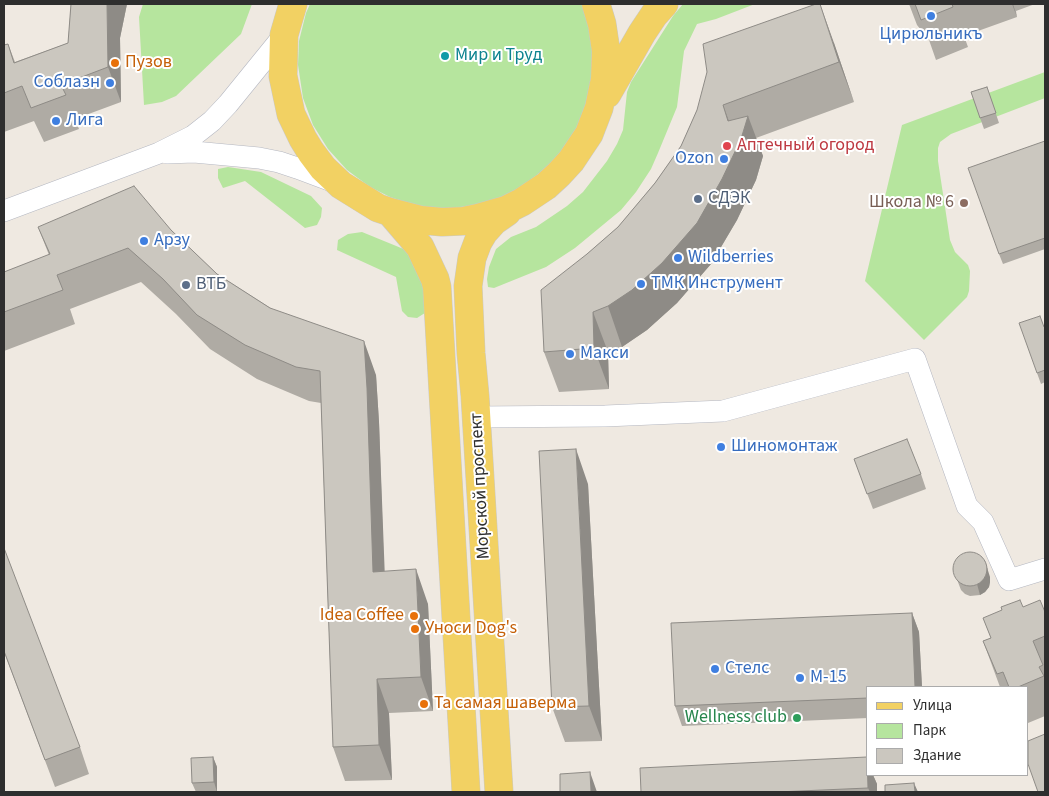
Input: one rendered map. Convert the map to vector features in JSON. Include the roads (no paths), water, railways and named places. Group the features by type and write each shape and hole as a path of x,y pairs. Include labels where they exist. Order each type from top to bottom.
{"main road":[{"path":"293,4 284,35 283,76 291,114 311,152 323,168 341,185 378,208 421,220 442,222 464,221 506,210 546,186 559,174 571,161 588,134 599,108 642,33 664,4"},
{"path":"596,4 602,24 606,51 605,79 599,108"},
{"name":"Морской проспект","path":"499,792 468,286 472,258 484,232 494,221 522,202"},
{"name":"Морской проспект","path":"390,212 420,247 435,279 437,288 466,792"},
{"path":"444,418 476,417"}],"street":[{"path":"4,211 159,153 193,136 212,121 228,104 284,35"},
{"path":"159,153 194,152 259,158 279,162 341,185"},
{"path":"476,417 605,416 723,411 915,359 967,506 984,522 1008,580 1045,569"}],"place":[{"name":"Цирюльникъ","path":"931,16"},
{"name":"Мир и Труд","path":"445,56"},
{"name":"Пузов","path":"115,63"},
{"name":"Соблазн","path":"110,83"},
{"name":"Лига","path":"56,121"},
{"name":"Аптечный огород","path":"727,146"},
{"name":"Ozon","path":"724,159"},
{"name":"СДЭК","path":"698,199"},
{"name":"Школа № 6","path":"964,203"},
{"name":"Арзу","path":"144,241"},
{"name":"Wildberries","path":"678,258"},
{"name":"ТМК Инструмент","path":"641,284"},
{"name":"ВТБ","path":"186,285"},
{"name":"Макси","path":"570,354"},
{"name":"Шиномонтаж","path":"721,447"},
{"name":"Idea Coffee","path":"414,616"},
{"name":"Уноси Dog's","path":"415,629"},
{"name":"Стелс","path":"715,669"},
{"name":"М-15","path":"800,678"},
{"name":"Та самая шаверма","path":"424,704"},
{"name":"Wellness club","path":"797,718"}]}
